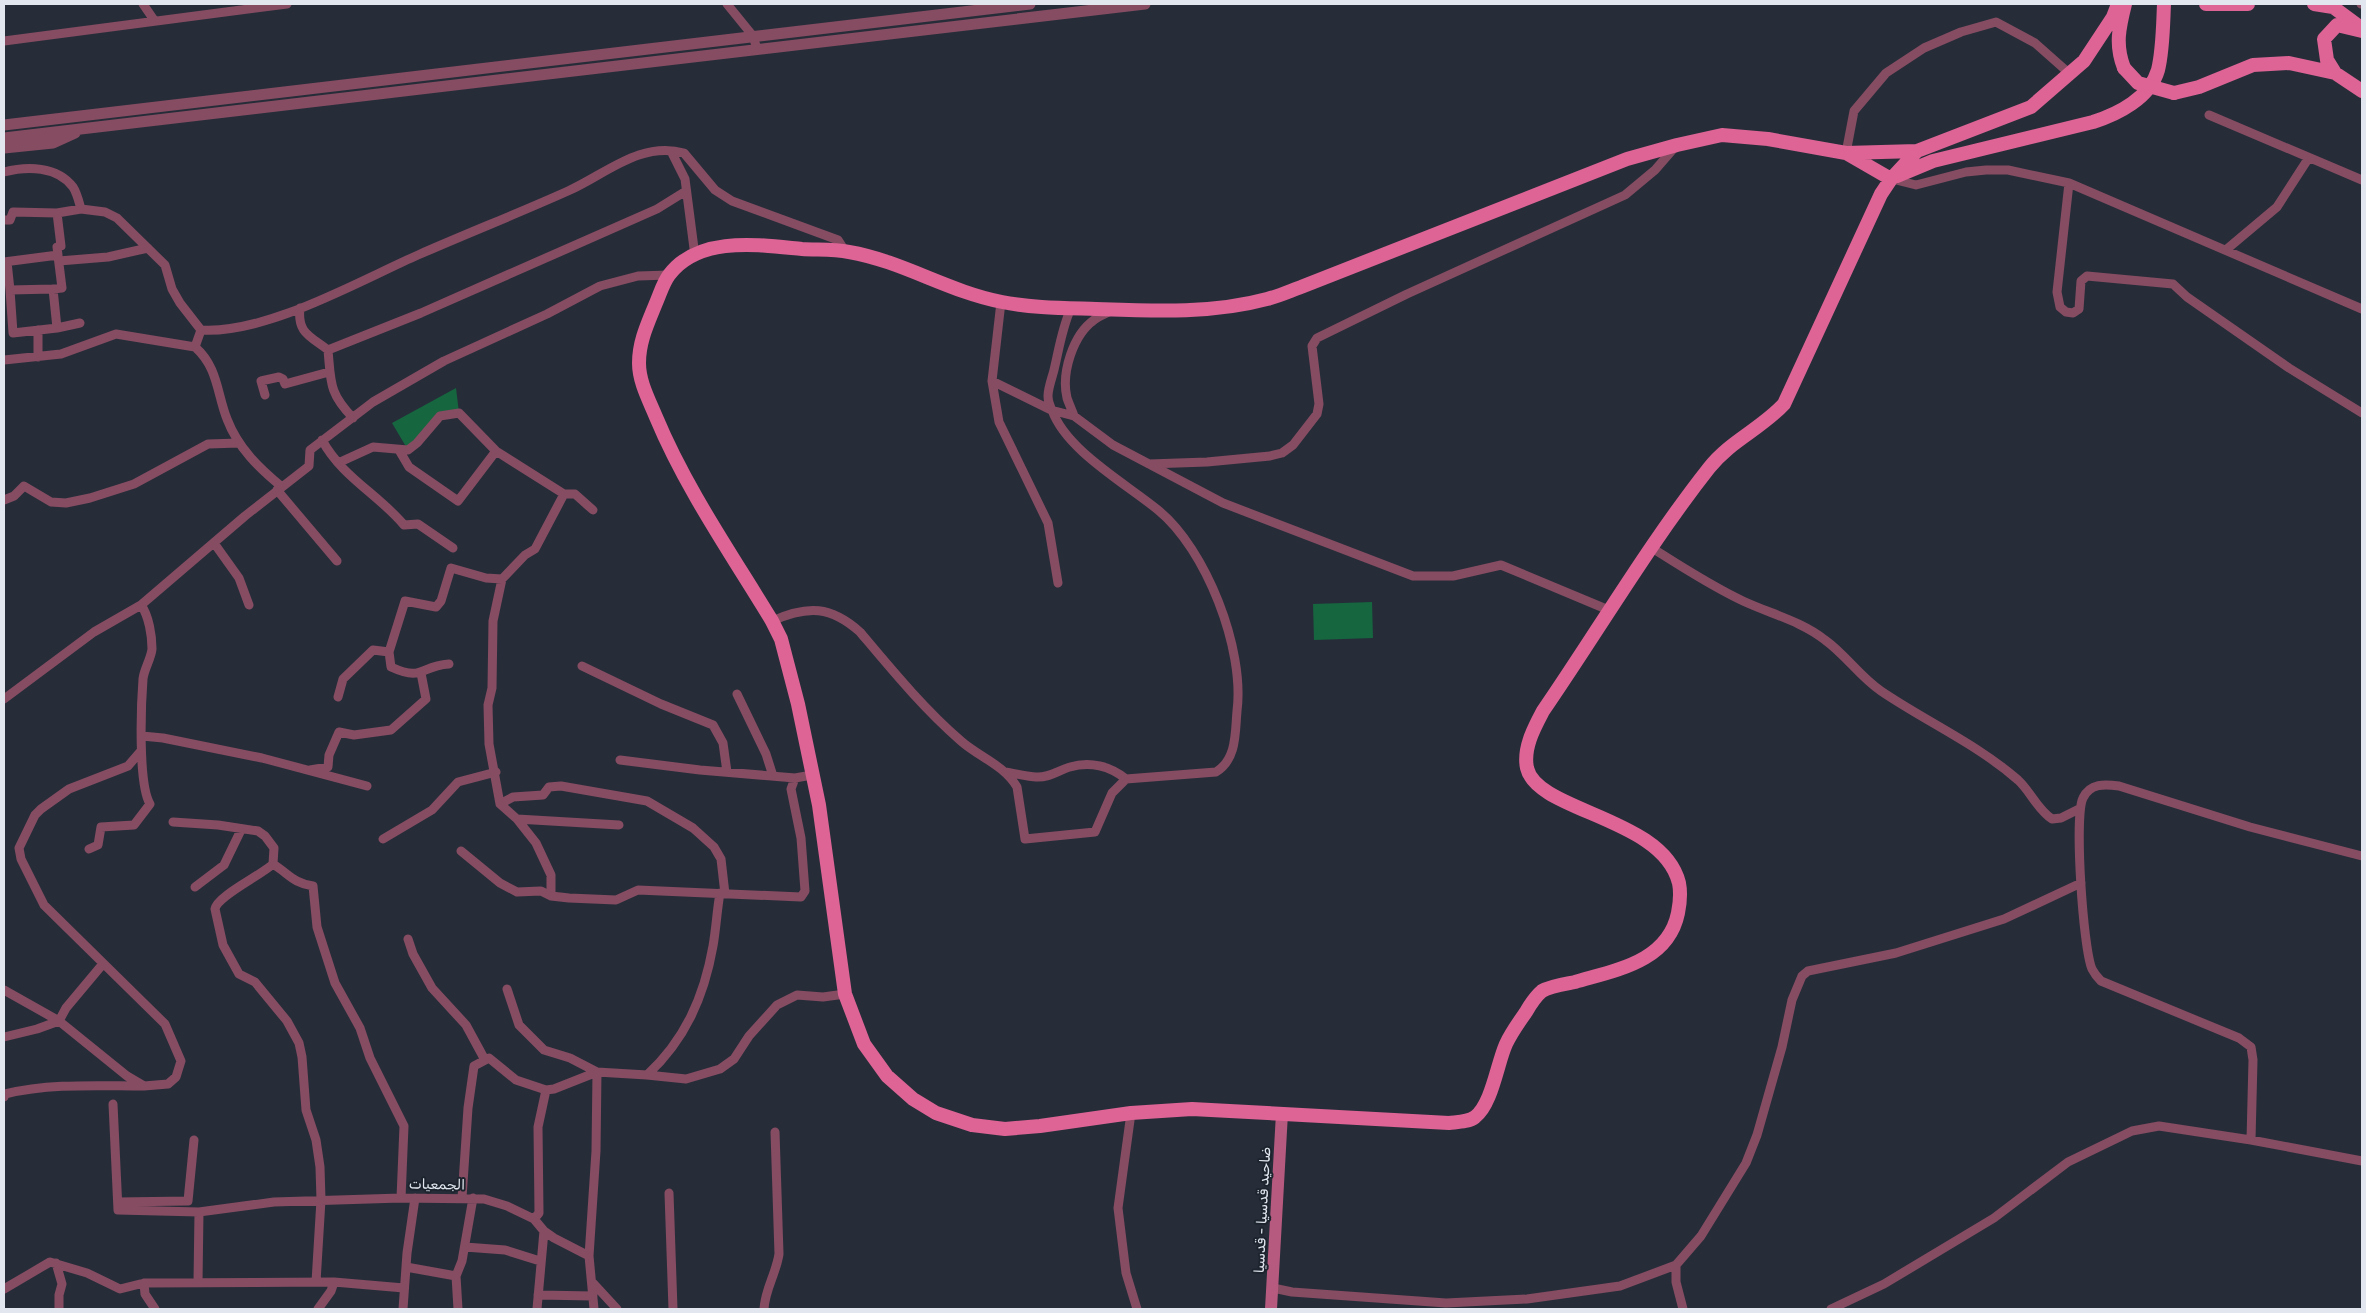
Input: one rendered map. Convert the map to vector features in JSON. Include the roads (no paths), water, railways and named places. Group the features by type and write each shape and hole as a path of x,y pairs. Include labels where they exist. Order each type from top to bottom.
{"main road":[{"path":"2125,4 2117,36 2118,54 2124,68 2138,83 2174,93 2199,87 2253,65 2290,63 2335,73 2362,91"},
{"path":"1891,179 1933,161 2094,122 2114,115 2149,88 2158,70 2164,4"},
{"path":"2206,4 2248,4"},
{"path":"2314,4 2333,7 2362,30"},
{"path":"1917,151 1891,179 1881,194 1784,404 1762,425 1727,447 1708,468 1543,711 1531,733 1527,751 1527,769 1537,786 1554,796 1632,831 1654,847 1673,867 1679,883 1680,902 1676,924 1666,940 1654,953 1624,969 1543,990 1532,1002 1506,1044 1484,1104 1474,1117 1449,1123 1192,1109 1131,1113 1005,1129 972,1125 936,1113 913,1099 887,1076 864,1044 845,994 818,805 798,704 781,639 676,461 642,383 639,366 640,346 648,322 670,275 680,264 713,249 745,244 845,251 908,268 968,293 1001,302 1113,310 1228,306 1267,299 1627,160 1677,145 1722,135 1768,139 1846,153 1917,151 2031,107 2084,61 2116,8"},
{"path":"2335,73 2327,60 2324,39 2338,25 2362,30"},
{"path":"1846,153 1891,179"},
{"name":"ضاحيد قدسيا - قدسيا","path":"1271,1309 1282,1113"}],"street":[{"path":"143,4 154,20"},
{"path":"4,41 287,4"},
{"path":"727,4 753,36 757,49"},
{"path":"4,125 1030,4"},
{"path":"4,138 1144,4"},
{"path":"1846,153 1854,111 1886,73 1924,48 1961,32 1996,22 2036,43 2070,74"},
{"path":"2208,115 2308,159 2362,180"},
{"path":"4,148 53,142 84,128"},
{"path":"1149,464 1237,460 1282,453 1294,445 1317,414 1319,404 1312,346 1317,338 1416,290 1625,194 1655,170 1677,145"},
{"path":"4,220 10,220 13,212 57,213 81,209 105,212 117,218 165,265 172,289 192,321 201,330 226,330 245,326 300,308 570,190 626,160 654,150 684,153 714,190 732,201 838,240 845,251"},
{"path":"671,151 682,170 695,256"},
{"path":"2227,249 2277,207 2308,159"},
{"path":"4,172 30,168 47,170 62,177 74,188 81,209"},
{"path":"1891,179 1916,185 1966,172 2008,170 2069,182 2362,308"},
{"path":"2069,182 2057,292 2060,307 2066,312 2073,313 2079,309 2081,281 2087,276 2174,284 2187,297 2289,368 2362,413"},
{"path":"328,350 420,313 622,225 686,192"},
{"path":"10,290 62,288 57,247 61,246 57,213"},
{"path":"80,323 57,328 8,333 10,290 6,262 58,258 114,257 148,248"},
{"path":"6,696 94,632 141,605 309,466 310,450 387,393 444,361 547,314 600,286 638,276 670,275"},
{"path":"53,289 57,328"},
{"path":"1001,302 992,381 999,422 1005,438 1027,477 1048,523 1058,583"},
{"path":"300,308 298,321 302,329 328,350 333,393 338,403 353,418"},
{"path":"1005,772 1036,777 1049,775 1071,766 1094,764 1117,772 1126,779 1216,772 1225,766 1231,757 1238,709 1238,664 1228,627 1201,564 1186,538 1159,511 1068,439 1052,410 1048,396 1064,323 1071,308"},
{"path":"1074,416 1067,397 1067,372 1072,352 1081,334 1093,320 1113,310"},
{"path":"38,330 38,357"},
{"path":"195,346 201,330"},
{"path":"4,360 61,354 116,334 195,346 208,363 222,400 226,419 240,443 256,466 280,489 337,561"},
{"path":"265,395 261,381 279,377 283,379 285,384 330,372"},
{"path":"992,381 1052,410 1074,416 1113,445 1223,503 1413,576 1453,576 1501,564 1611,611"},
{"path":"338,463 373,447 408,450 417,443 440,416 458,414 496,451 564,494 575,494 593,510"},
{"path":"322,440 331,457 357,485 383,503 404,525 418,524 453,548"},
{"path":"4,500 14,496 24,486 51,502 66,503 90,498 134,484 208,444 240,443"},
{"path":"399,450 409,467 458,501 496,451"},
{"path":"551,896 550,876 544,856 517,818 500,804 496,772 488,737 488,706 492,688 494,621 502,579 525,555 535,549 564,494"},
{"path":"214,543 239,578 249,605"},
{"path":"1652,548 1708,584 1743,601 1803,625 1825,639 1878,689 1995,762 2018,779 2044,814 2052,819 2061,818 2079,810"},
{"path":"449,664 435,665 422,673 408,675 391,667 390,652 405,601 436,607 441,601 451,568 486,578 502,579"},
{"path":"89,849 98,845 101,826 134,825 150,804 144,792 141,751 143,677 152,650 146,612 141,605"},
{"path":"772,621 812,610 832,613 845,619 860,632 942,724 963,743 1005,772 1017,787 1025,839 1095,832 1112,794 1126,779"},
{"path":"338,697 343,679 373,650 390,652"},
{"path":"582,666 661,704 713,725 723,742 727,772"},
{"path":"307,771 328,767 329,754 340,732 354,735 391,730 426,699 422,673"},
{"path":"737,694 766,754 773,776"},
{"path":"142,736 262,758 367,786"},
{"path":"4,1097 6,1094 21,1090 68,1085 144,1086 168,1084 176,1077 180,1061 179,1053 165,1024 148,1006 102,965 44,905 20,858 19,848 35,815 41,809 69,789 128,766 141,751"},
{"path":"620,760 794,778 812,775"},
{"path":"383,839 432,810 458,782 496,772"},
{"path":"462,851 500,883 517,892 541,891 551,896 616,900 638,890 800,897 804,892 801,838 791,789 794,778"},
{"path":"2251,1140 2253,1060 2250,1047 2239,1038 2101,981 2092,969 2085,936 2081,883 2079,810 2083,796 2092,787 2103,784 2120,786 2250,827 2362,856"},
{"path":"500,804 513,797 543,795 549,787 561,786 648,800 700,834 714,847 722,866 723,893 713,946 698,1000 684,1033 674,1047 647,1075"},
{"path":"517,818 619,825"},
{"path":"173,822 258,832 265,836 274,848 273,864 249,882 221,898 215,908 216,922 223,945 239,974 254,982 287,1021 299,1043 302,1057 306,1110 318,1149 321,1200 316,1282"},
{"path":"195,887 224,866 241,830"},
{"path":"273,864 286,872 293,880 313,886 317,927 335,983 360,1028 370,1058 404,1126 401,1198"},
{"path":"1273,1288 1292,1292 1446,1303 1527,1299 1620,1286 1676,1265 1702,1236 1746,1163 1782,1047 1792,1000 1802,976 1808,971 1896,953 2004,919 2081,883"},
{"path":"408,939 413,954 432,988 466,1025 485,1060"},
{"path":"4,1037 37,1030 59,1021 66,1008 102,965"},
{"path":"507,989 519,1025 544,1050 570,1058 597,1072 686,1079 720,1069 734,1059 749,1036 777,1005 797,995 822,998 845,994"},
{"path":"4,990 59,1021 127,1076 144,1086"},
{"path":"462,1198 468,1108 474,1066 489,1058 516,1080 546,1090 554,1089 597,1072"},
{"path":"594,1309 589,1256 596,1152 597,1072"},
{"path":"546,1090 538,1127 540,1197 539,1212 534,1219 544,1231 589,1256"},
{"path":"113,1104 118,1202 188,1201 194,1140"},
{"path":"1131,1113 1118,1208 1126,1273 1137,1309"},
{"path":"1831,1309 1884,1284 1994,1218 2068,1162 2132,1131 2159,1126 2251,1140 2362,1161"},
{"path":"764,1309 767,1289 777,1270 779,1254 774,1132"},
{"path":"669,1193 673,1309"},
{"path":"403,1309 406,1267 415,1198"},
{"path":"458,1309 456,1276 462,1261 473,1198"},
{"name":"الجمعيات","path":"118,1202 118,1210 199,1212 242,1205 321,1200 473,1198 484,1199 507,1206 534,1219"},
{"path":"198,1282 199,1212"},
{"path":"537,1309 544,1231"},
{"path":"465,1247 505,1250 540,1261"},
{"path":"4,1289 46,1263 56,1263 87,1273 120,1289 144,1283 198,1282 334,1282 404,1288"},
{"path":"56,1263 62,1284 59,1295 59,1309"},
{"path":"1676,1265 1676,1282 1683,1309"},
{"path":"406,1267 456,1276"},
{"path":"318,1309 331,1291 334,1282"},
{"path":"144,1283 145,1294 155,1309"},
{"path":"593,1283 617,1309"},
{"path":"538,1295 594,1296"}]}
